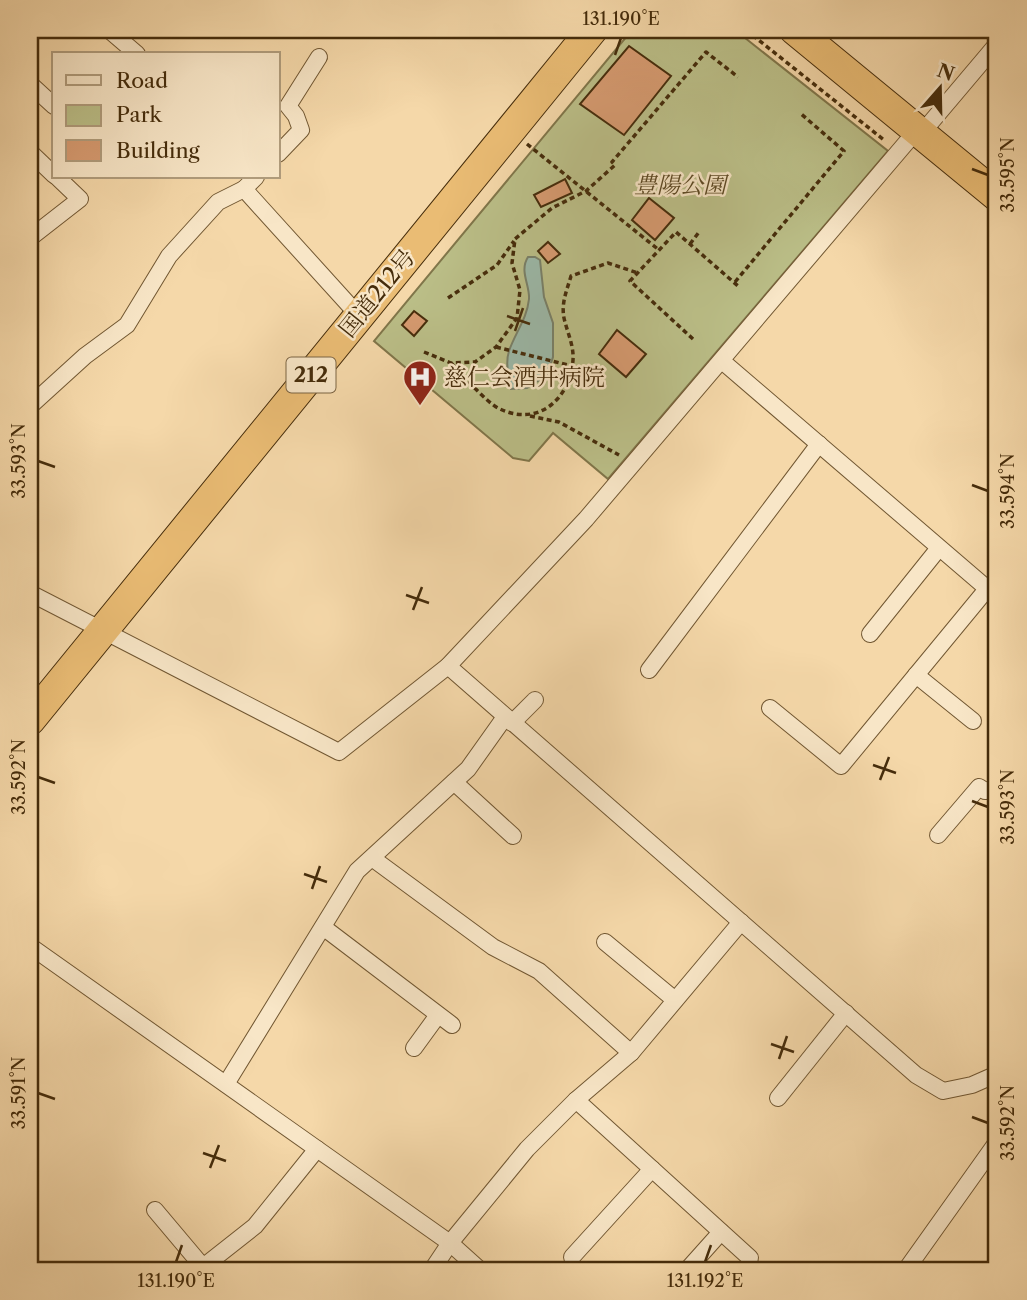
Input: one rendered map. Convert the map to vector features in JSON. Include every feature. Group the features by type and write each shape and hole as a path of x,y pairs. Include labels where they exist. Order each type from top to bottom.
{"highway":[{"name":"国道212号","path":"30,720 592,30"},
{"path":"794,30 997,197"}],"street":[{"path":"108,30 135,52"},
{"path":"30,593 339,752 449,666 586,519 997,44"},
{"path":"280,151 301,130 296,116 288,106 319,57"},
{"path":"30,85 52,104"},
{"path":"30,152 52,173"},
{"path":"30,238 80,199 57,178"},
{"path":"30,406 85,356 127,325 169,256 218,202 250,183 359,316"},
{"path":"722,361 992,593 916,675 841,766 770,708"},
{"path":"649,670 819,444"},
{"path":"870,634 939,548"},
{"path":"449,666 916,1075 943,1091 972,1085 997,1074"},
{"path":"916,675 973,721"},
{"path":"226,1084 357,871 468,769 508,720 535,700"},
{"path":"454,782 513,836"},
{"path":"938,835 979,786 985,791 997,790"},
{"path":"372,858 494,947 539,971 631,1052"},
{"path":"432,1270 450,1243 527,1149 576,1100 631,1052 741,922"},
{"path":"323,927 452,1025"},
{"path":"605,942 675,1000"},
{"path":"30,946 450,1243 480,1270"},
{"path":"778,1098 846,1013"},
{"path":"414,1048 438,1015"},
{"path":"576,1100 750,1258"},
{"path":"909,1270 908,1267 997,1142"},
{"path":"155,1210 203,1267 255,1226 317,1149"},
{"path":"572,1257 652,1168"},
{"path":"687,1270 721,1232"}],"path":[{"path":"746,30 884,140"},
{"path":"448,298 497,265 515,239 552,208 586,191 615,165 612,162 706,52 738,77"},
{"path":"693,339 630,281 676,232 736,284 844,151 800,113"},
{"path":"522,140 660,250"},
{"path":"690,244 699,232"},
{"path":"451,363 475,362 496,348 517,318 520,290 512,263 515,239"},
{"path":"528,416 556,403 570,383 571,340 564,317 564,300 571,276 608,263 638,273"},
{"path":"496,348 572,366"},
{"path":"424,352 451,363 497,408 559,422 624,458 632,466"}],"green space":[{"name":"豊陽公園","path":"632,30 735,30 888,151 608,479 553,433 529,461 513,458 374,341"}],"shaded area":[{"path":"528,257 540,260 544,297 553,323 553,357 547,375 527,388 511,389 507,360 528,306 529,294 524,268"}],"building":[{"path":"629,46 671,76 624,135 580,104"},
{"path":"565,179 572,193 541,207 534,195"},
{"path":"649,198 674,218 655,240 632,220"},
{"path":"548,242 560,254 548,263 538,251"},
{"path":"414,311 427,321 414,336 402,325"},
{"path":"617,330 646,354 626,377 599,354"}],"place":[{"name":"慈仁会酒井病院","path":"420,407"}]}
